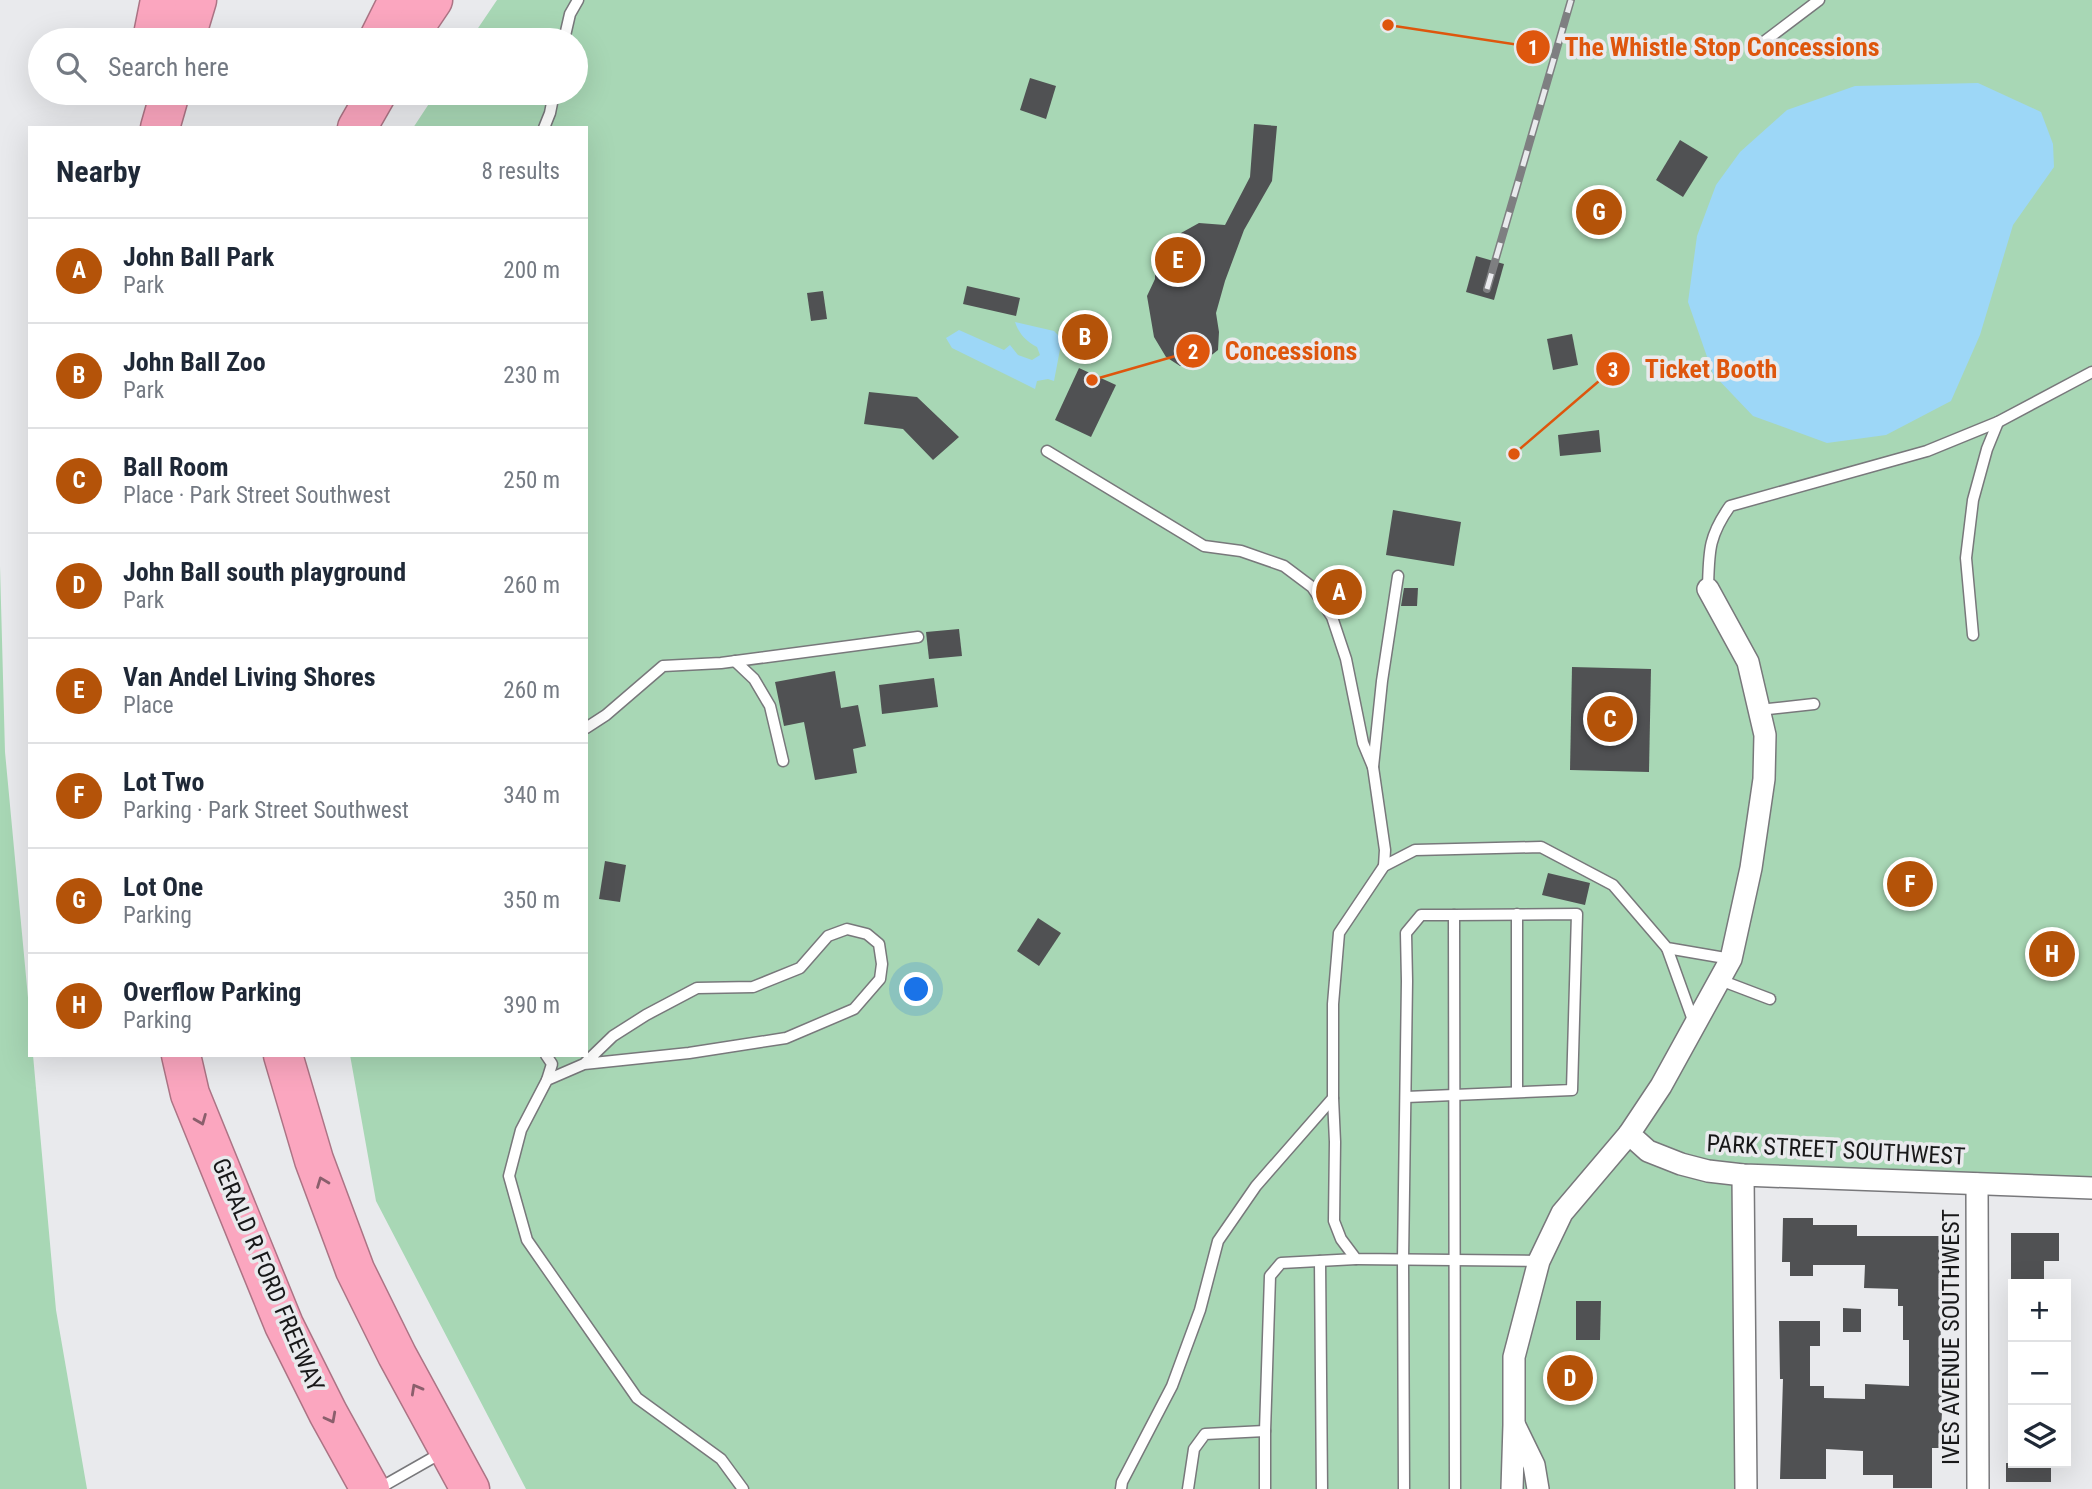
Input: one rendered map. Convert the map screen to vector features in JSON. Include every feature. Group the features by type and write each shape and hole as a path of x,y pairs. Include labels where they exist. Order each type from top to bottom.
{"highway":[{"path":"154,28 160,0"},
{"path":"189,28 197,0"},
{"path":"384,28 398,0"},
{"path":"414,28 433,0"},
{"path":"137,126 141,105"},
{"path":"161,126 167,105"},
{"path":"339,126 349,105"},
{"path":"358,126 370,105"},
{"name":"GERALD R FORD FREEWAY","path":"181,1057 190,1094 284,1325 370,1489"},
{"path":"284,1057 314,1160 355,1270 397,1355 471,1489"}],"street":[{"path":"1512,1489 1514,1357 1539,1261 1562,1213 1629,1134 1661,1086 1720,981 1731,959 1749,883 1763,779 1765,735 1748,662 1709,589"},
{"name":"PARK STREET SOUTHWEST","path":"1629,1134 1648,1151 1681,1164 1743,1175 2092,1188"},
{"path":"1743,1175 1746,1489"},
{"name":"IVES AVENUE SOUTHWEST","path":"1977,1184 1978,1489"},
{"path":"1514,1425 1534,1465 1538,1489"}],"lane":[{"path":"567,28 570,14 578,0"},
{"path":"1756,47 1819,0"},
{"path":"545,126 552,105"},
{"path":"1709,589 1709,551 1717,524 1730,506 1927,452 1998,422 2092,372"},
{"path":"1973,635 1966,558 1973,500 1987,449 1998,422"},
{"path":"1046,451 1204,546 1241,551 1284,566 1312,587 1332,617 1346,659 1363,743 1373,767"},
{"path":"1384,866 1385,850 1373,767 1382,681 1398,576"},
{"path":"588,727 606,715 663,666 735,661 918,637"},
{"path":"735,661 754,679 770,706 783,761"},
{"path":"1759,710 1814,705"},
{"path":"1356,1259 1341,1239 1334,1221 1333,1004 1339,933 1384,866 1415,850 1541,847 1613,884 1667,948 1695,1026"},
{"path":"1517,914 1517,1092"},
{"path":"1404,1489 1406,933 1421,915 1577,914 1572,1090 1406,1097"},
{"path":"1454,915 1455,1489"},
{"path":"547,1080 584,1064 689,1054 786,1038 854,1009 880,979 882,964 879,944 867,934 848,929 828,936 800,968 752,987 697,988 613,1036 584,1064"},
{"path":"1667,948 1731,959"},
{"path":"1720,981 1770,999"},
{"path":"547,1057 552,1064 547,1080 520,1130 509,1175 527,1240 637,1398 721,1459 743,1489"},
{"path":"1121,1489 1122,1482 1172,1386 1200,1310 1218,1241 1256,1186 1333,1098"},
{"path":"1265,1489 1270,1276 1282,1263 1356,1259 1539,1261"},
{"path":"1320,1261 1322,1489"},
{"path":"1188,1489 1194,1449 1205,1434 1265,1431"},
{"path":"378,1489 449,1449"}],"green space":[{"path":"497,0 2092,0 2092,1189 1744,1175 1746,1489 526,1489 376,1201 350,1057 588,1057 588,126 414,126 428,105 588,105 588,28 478,28"},
{"path":"0,566 5,752 28,998 28,1057 33,1057 56,1310 87,1489 0,1489"}],"water":[{"path":"1978,83 2041,112 2053,144 2054,167 2013,225 1980,335 1951,401 1886,435 1827,443 1753,416 1713,374 1688,302 1697,236 1716,185 1740,152 1787,110 1855,86"},
{"path":"1015,322 1054,331 1062,339 1054,381 1037,381 1035,389 952,348 946,338 959,330 1004,350 1010,345 1018,355 1032,360 1040,355 1037,347 1023,337"}],"building":[{"path":"1030,78 1056,86 1046,119 1020,110"},
{"path":"1254,124 1277,126 1272,181 1244,230 1225,281 1216,313 1218,350 1199,365 1180,366 1166,357 1154,337 1147,296 1155,279 1155,267 1161,256 1172,251 1181,233 1199,223 1225,225 1250,177"},
{"path":"1680,140 1708,157 1683,197 1656,180"},
{"path":"1476,256 1504,264 1494,300 1466,292"},
{"path":"967,286 1020,298 1016,316 963,304"},
{"path":"823,291 827,319 811,321 807,293"},
{"path":"1572,334 1578,365 1553,370 1547,339"},
{"path":"1079,368 1116,385 1091,437 1055,420"},
{"path":"869,392 917,397 959,437 933,460 903,429 864,424"},
{"path":"1599,430 1601,452 1560,456 1558,435"},
{"path":"1393,510 1461,522 1454,566 1386,555"},
{"path":"1404,588 1418,588 1417,606 1401,606"},
{"path":"959,629 962,656 929,659 926,632"},
{"path":"1572,667 1651,669 1649,772 1570,770"},
{"path":"835,671 841,708 858,705 866,746 853,749 857,773 815,780 804,722 784,726 775,682"},
{"path":"934,678 938,707 882,714 879,685"},
{"path":"605,861 626,865 620,902 599,899"},
{"path":"1548,873 1590,883 1585,905 1542,895"},
{"path":"1038,918 1061,933 1039,966 1017,951"},
{"path":"1783,1218 1813,1218 1813,1225 1857,1225 1857,1236 1939,1236 1942,1412 1940,1448 1932,1448 1932,1488 1893,1488 1893,1475 1863,1475 1863,1451 1826,1449 1826,1479 1780,1479 1783,1379 1780,1379 1779,1321 1820,1321 1820,1346 1810,1346 1810,1386 1824,1386 1824,1398 1865,1399 1865,1384 1909,1386 1909,1340 1903,1340 1903,1306 1898,1306 1898,1289 1864,1288 1865,1265 1813,1265 1813,1276 1790,1276 1790,1262 1782,1262"},
{"path":"2011,1233 2059,1233 2059,1261 2044,1261 2044,1279 2011,1279"},
{"path":"1576,1301 1601,1301 1600,1340 1576,1340"},
{"path":"1843,1308 1861,1309 1861,1332 1843,1332"},
{"path":"2006,1463 2008,1468 2051,1468 2051,1482 2006,1482"}],"railway":[{"path":"1487,289 1571,0"}],"place":[{"name":"The Whistle Stop Concessions","path":"1388,25"},
{"name":"Lot One","path":"1599,212"},
{"name":"Van Andel Living Shores","path":"1178,260"},
{"name":"John Ball Zoo","path":"1085,337"},
{"name":"Concessions","path":"1092,380"},
{"name":"Ticket Booth","path":"1514,454"},
{"name":"John Ball Park","path":"1339,592"},
{"name":"Ball Room","path":"1610,719"},
{"name":"Lot Two","path":"1910,884"},
{"name":"Overflow Parking","path":"2052,954"},
{"name":"John Ball south playground","path":"1570,1378"}]}
